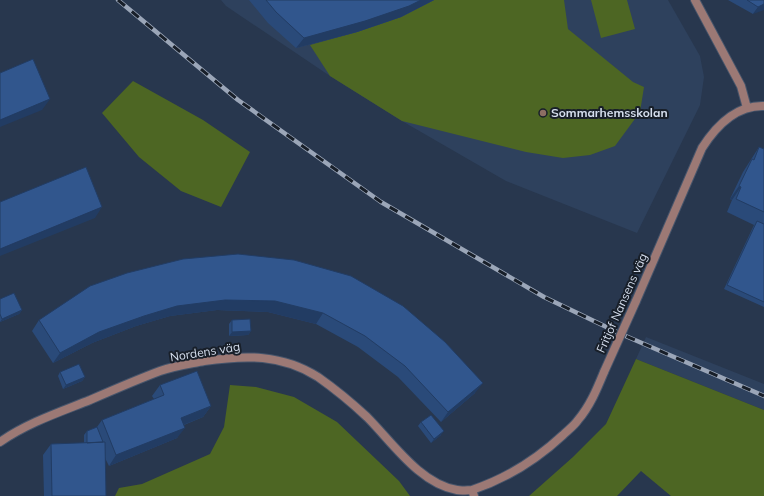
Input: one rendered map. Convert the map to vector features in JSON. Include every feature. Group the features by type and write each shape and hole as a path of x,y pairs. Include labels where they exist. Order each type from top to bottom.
{"street":[{"path":"695,0 741,86 747,108"},
{"name":"Fritjof Nansens väg","path":"473,493 518,470 549,448 578,421 593,398 702,148 710,135 729,117 747,108 764,106"},
{"name":"Nordens väg","path":"1,439 39,420 160,371 184,364 210,360 234,357 259,357 279,360 318,378 366,417 410,463 426,476 445,486 473,493"}],"shaded area":[{"name":"Sommarhemsskolan","path":"221,0 668,0 700,56 704,77 700,105 637,233 506,181 402,121 330,76 226,6"},
{"path":"646,337 764,384 764,410 636,359"}],"green space":[{"path":"434,0 564,0 568,29 633,82 644,87 640,112 615,146 590,155 563,158 526,152 402,121 330,76 310,45 357,32 401,17"},
{"path":"591,0 627,0 635,29 601,38"},
{"path":"133,81 203,120 250,152 221,207 181,191 139,157 102,113"},
{"path":"636,359 764,410 764,496 671,496 641,471 617,496 529,496 573,457 606,424"},
{"path":"230,385 256,387 294,397 337,422 399,481 410,496 115,496 119,488 142,484 210,454 224,427"}],"building":[{"path":"266,0 421,0 409,6 365,21 304,38 276,12"},
{"path":"747,0 764,0 764,4 758,7"},
{"path":"33,59 50,99 0,120 0,73"},
{"path":"759,147 764,149 764,212 736,199 741,187 739,186 752,159 754,160"},
{"path":"86,167 102,207 0,249 0,202"},
{"path":"757,221 764,224 764,302 727,285"},
{"path":"238,254 294,260 351,276 403,306 445,342 483,383 448,412 405,366 365,336 323,313 275,301 225,300 177,306 99,332 60,353 39,320 90,286 127,273 183,259"},
{"path":"14,293 22,310 2,319 0,314 0,299"},
{"path":"250,319 251,331 232,332 232,320"},
{"path":"79,364 85,377 66,385 60,372"},
{"path":"197,371 211,406 181,418 185,428 116,455 102,420 164,395 160,385"},
{"path":"431,415 444,431 434,439 421,422"},
{"path":"97,427 103,442 87,443 87,431"},
{"path":"105,442 106,496 52,496 51,444"}],"railway":[{"path":"118,0 238,100 381,202 544,297 621,334 764,396"}],"place":[{"name":"Sommarhemsskolan","path":"543,113"}]}
